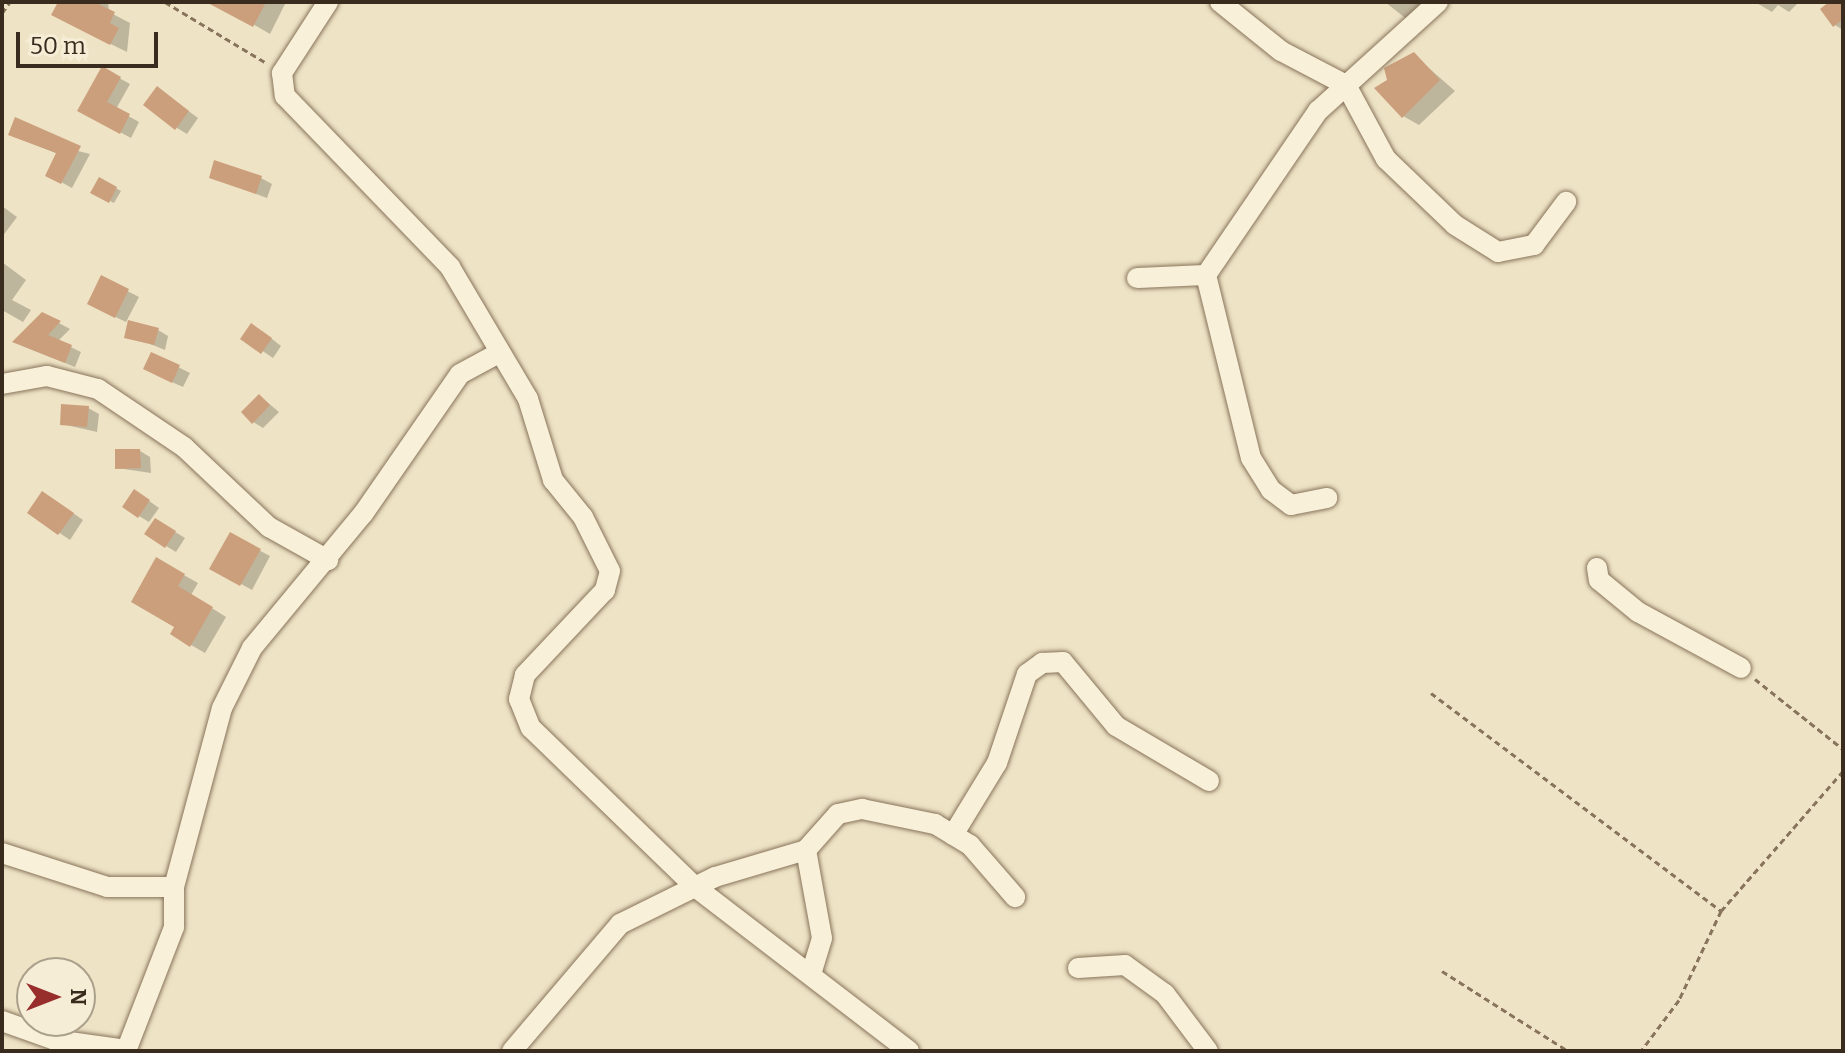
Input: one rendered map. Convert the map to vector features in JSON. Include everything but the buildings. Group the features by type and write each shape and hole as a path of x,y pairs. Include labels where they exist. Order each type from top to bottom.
{"street":[{"path":"328,2 282,73 299,118 450,267 497,354 528,399 553,480 583,517 610,571 605,590 525,675 519,699 531,728 694,886 812,971 909,1051"},
{"path":"1220,2 1281,51 1346,85 1386,159 1455,225 1498,252 1534,245 1566,202"},
{"path":"1327,498 1291,505 1271,490 1251,458 1206,275 1318,111 1438,2"},
{"path":"1137,278 1206,275"},
{"path":"2,1021 55,1040 126,1050 174,927 174,887 222,708 252,648 328,560 460,374 497,354"},
{"path":"2,384 47,376 98,389 184,447 269,527 328,560"},
{"path":"1597,568 1599,580 1638,612 1741,668"},
{"path":"953,835 997,763 1027,674 1042,663 1063,662 1116,726 1209,781"},
{"path":"512,1051 620,924 694,886 806,850 838,814 862,809 953,835 1015,897"},
{"path":"806,850 822,938 812,971"},
{"path":"2,853 107,887 174,887"},
{"path":"1078,968 1125,965 1165,994 1208,1051"}],"path":[{"path":"2,13 10,2"},
{"path":"165,2 282,73"},
{"path":"1741,668 1843,749"},
{"path":"1431,693 1721,911"},
{"path":"1641,1051 1679,1000 1721,911 1843,771"},
{"path":"1442,971 1568,1051"}]}
